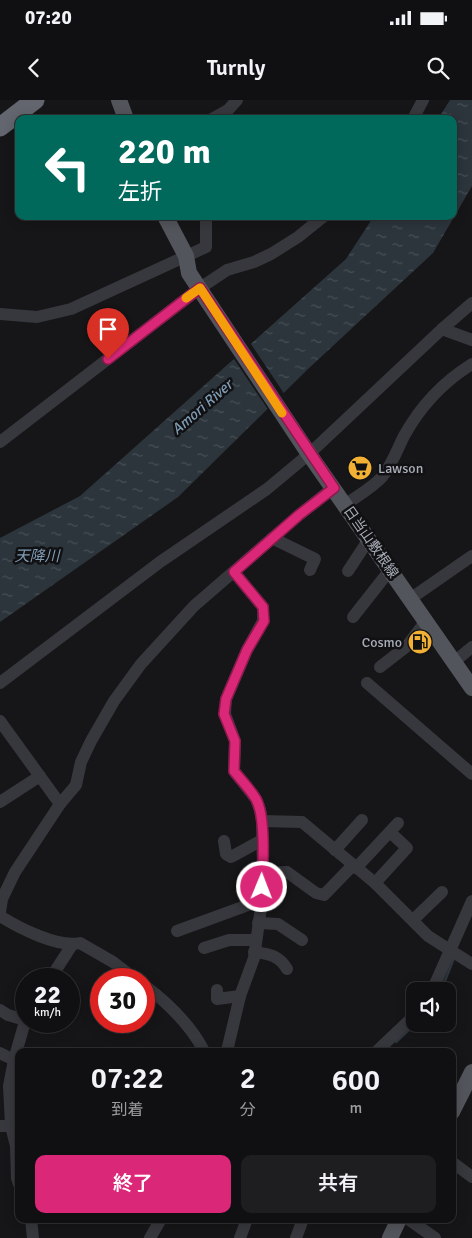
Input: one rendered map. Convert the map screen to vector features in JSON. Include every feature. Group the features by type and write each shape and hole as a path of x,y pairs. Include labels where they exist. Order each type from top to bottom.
{"highway":[{"path":"16,115 32,101"}],"main road":[{"path":"119,100 125,115"},
{"name":"日当山敷根線","path":"167,220 186,256 189,273 307,450 472,688"},
{"path":"457,1091 472,1072"},
{"path":"390,1238 397,1223"}],"street":[{"path":"219,115 228,110 237,100"},
{"path":"415,115 423,100"},
{"path":"0,314 36,317 71,309 206,246 206,220"},
{"path":"0,442 200,288 227,270 254,262 271,254 298,237 319,220"},
{"path":"460,314 472,299"},
{"path":"0,684 160,562 267,489 307,450 472,303"},
{"path":"442,329 472,340"},
{"path":"345,505 381,477 392,462 410,426 427,402 454,375 472,364"},
{"path":"0,912 2,899 15,872 60,804 76,785 80,762 114,701 141,664 194,606 272,538 334,488"},
{"path":"272,538 315,559 310,570"},
{"path":"348,571 369,539"},
{"path":"410,599 472,556"},
{"path":"353,618 390,570"},
{"path":"228,1048 240,996 252,963 262,900 263,873 262,821 256,799 234,771 235,741 224,714 226,699 247,650 264,621 263,607 234,572"},
{"path":"380,667 407,646 425,622"},
{"path":"454,662 472,647"},
{"path":"367,683 472,774"},
{"path":"0,721 60,804"},
{"path":"0,802 40,776"},
{"path":"335,850 362,820"},
{"path":"262,821 302,822 375,883 428,936 472,964"},
{"path":"263,873 287,872 316,893 324,895 394,828 407,848 375,883"},
{"path":"224,841 226,854 231,857 262,840"},
{"path":"413,920 442,892"},
{"path":"177,931 262,900"},
{"path":"436,982 472,901"},
{"path":"0,916 46,939 72,945 80,943 121,968"},
{"path":"258,923 278,924 302,940"},
{"path":"204,948 229,940 255,946 281,959 288,968"},
{"path":"57,968 72,945"},
{"path":"217,990 217,999 240,996"},
{"path":"155,993 165,1000 197,1038 202,1048"},
{"path":"0,1010 8,1016 15,1017"},
{"path":"380,1048 406,1024"},
{"path":"18,1048 22,1033"},
{"path":"0,1052 14,1060"},
{"path":"15,1057 10,1086 10,1126 15,1143"},
{"path":"456,1165 472,1177"},
{"path":"31,1223 34,1238"},
{"path":"150,1238 159,1223"},
{"path":"240,1238 246,1223"},
{"path":"296,1238 301,1223"},
{"path":"414,1223 435,1238"}],"water":[{"name":"天降川","path":"450,100 472,100 472,186 457,212 457,115 441,115"},
{"name":"天降川","path":"371,220 452,220 433,253 308,369 178,497 0,622 0,538 80,496 346,259"}],"pier":[{"path":"249,341 285,395 269,411 232,356"}],"waterway":[{"path":"445,982 454,958"},
{"path":"396,1042 407,1032"}],"slow traffic":[{"path":"186,298 200,288 282,413"}],"place":[{"name":"Lawson","path":"360,468"},
{"name":"Cosmo","path":"420,642"}],"route":[{"path":"108,359 200,288 309,454 334,488 299,515 234,572 263,607 264,621 247,650 226,699 224,714 235,741 234,771 256,799 260,810 262,821 262,887"}],"water label":[{"name":"Amori River","path":"202,407"}]}
